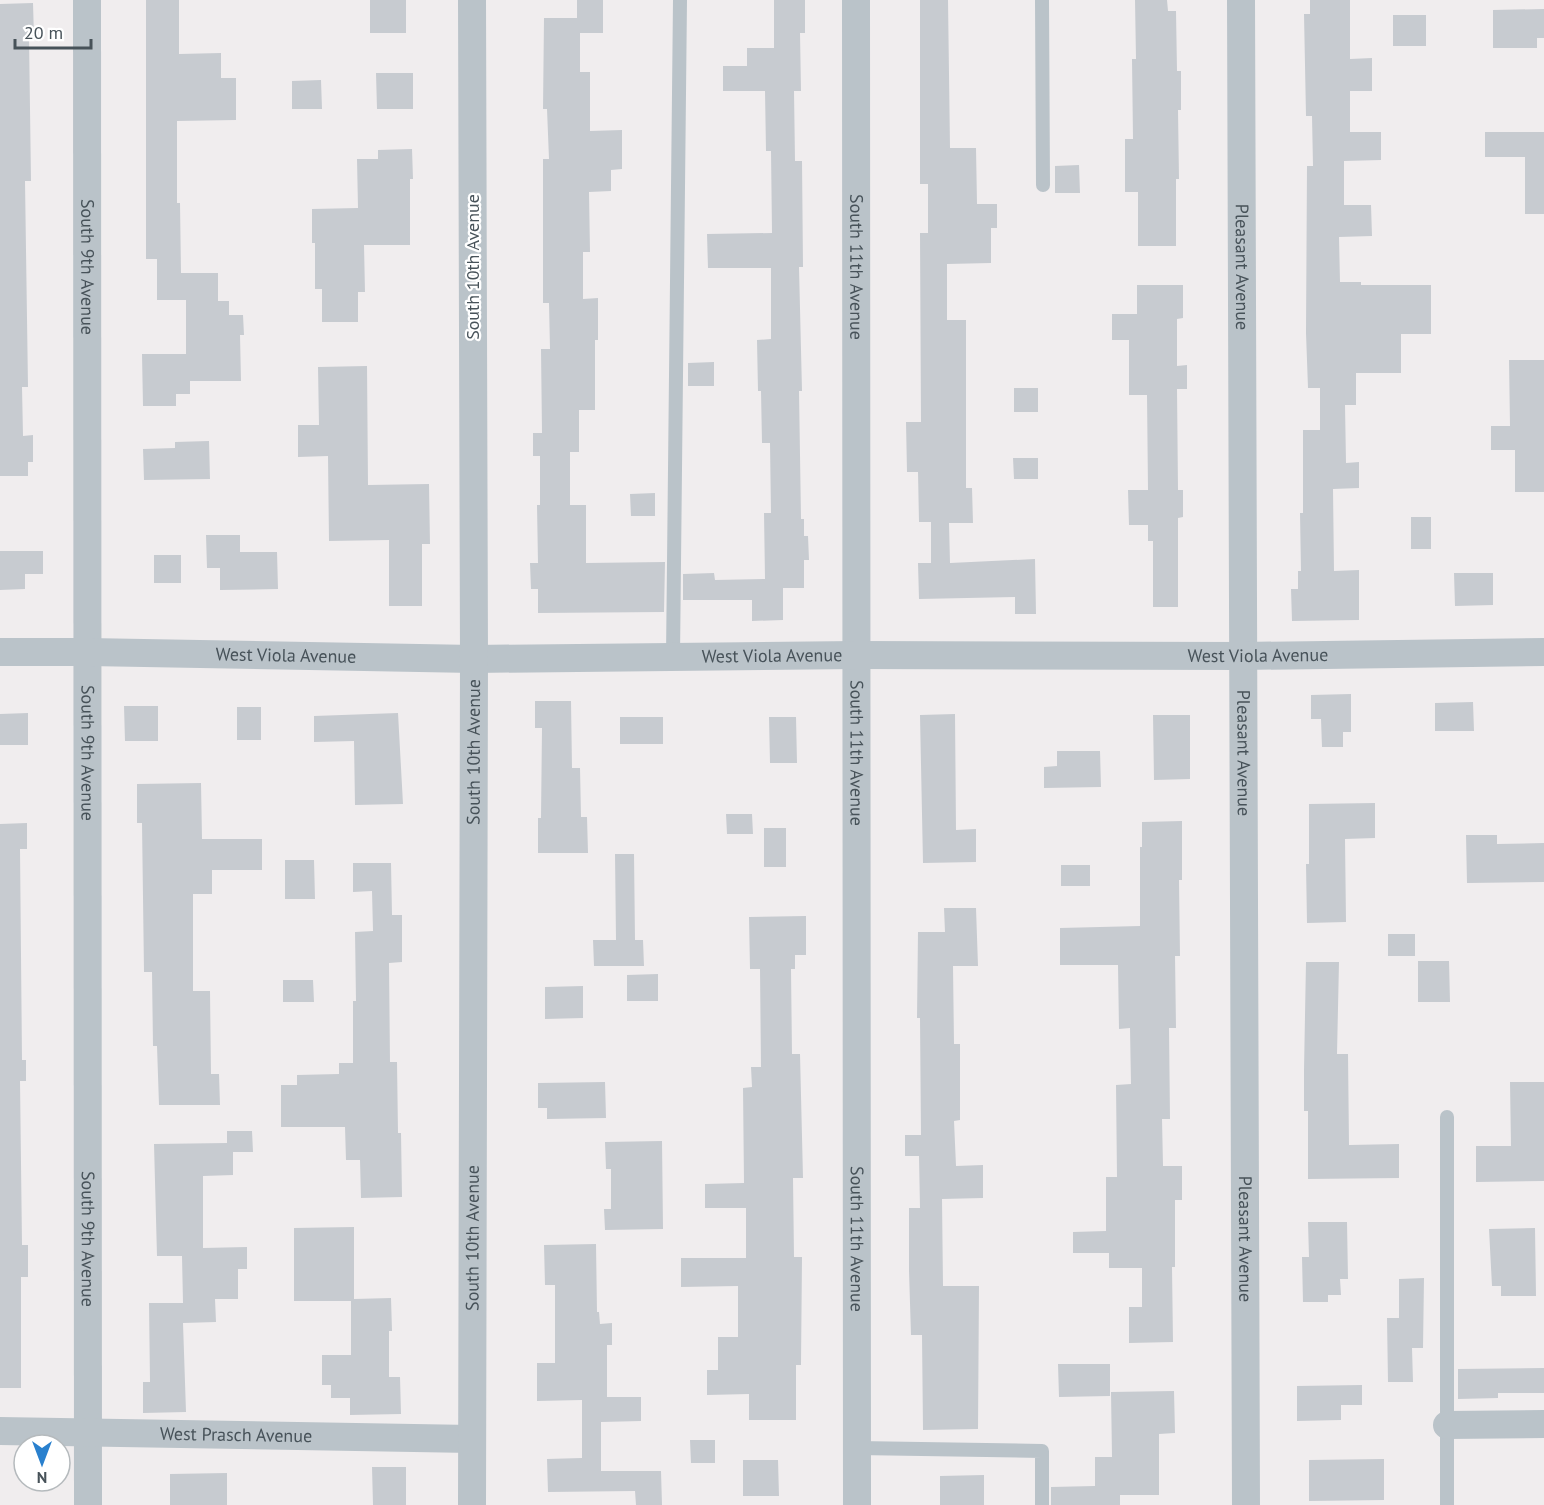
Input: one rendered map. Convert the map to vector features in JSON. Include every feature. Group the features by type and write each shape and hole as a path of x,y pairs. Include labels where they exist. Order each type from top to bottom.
{"street":[{"name":"South 9th Avenue","path":"87,0 88,1505"},
{"name":"South 10th Avenue","path":"472,0 474,659 472,1505"},
{"name":"South 11th Avenue","path":"856,0 857,1505"},
{"name":"Pleasant Avenue","path":"1241,0 1246,1505"},
{"name":"West Viola Avenue","path":"0,652 474,659 857,655 1243,656 1544,652"},
{"path":"1447,1425 1544,1424"},
{"name":"West Prasch Avenue","path":"0,1431 472,1439"}],"lane":[{"path":"673,657 680,0"},
{"path":"1042,0 1043,185"},
{"path":"1447,1117 1447,1505"},
{"path":"857,1448 1042,1451 1042,1505"}],"building":[{"path":"146,0 179,0 179,54 221,53 221,78 236,78 236,120 177,121 177,203 180,203 181,273 218,273 218,301 229,301 229,315 243,315 244,335 240,335 241,381 190,381 190,394 176,394 176,406 143,406 142,354 186,354 186,300 157,300 157,259 146,259"},
{"path":"370,0 406,0 406,33 370,33"},
{"path":"577,0 603,0 603,33 580,33 580,72 590,72 590,131 622,130 622,169 611,170 611,191 589,192 590,252 583,252 583,299 598,298 598,340 595,340 595,410 579,410 579,452 570,452 570,505 586,505 586,563 665,562 664,612 538,613 538,589 531,589 530,563 538,563 537,505 540,505 540,456 533,456 533,433 542,433 541,349 550,349 549,303 543,303 543,159 549,159 547,109 543,109 544,18 577,18"},
{"path":"774,0 805,0 805,33 800,33 801,91 794,91 795,161 802,161 803,267 799,267 802,391 799,391 801,519 804,519 804,536 808,536 809,560 804,560 804,588 783,588 783,620 752,621 752,600 683,600 683,574 714,573 715,580 765,579 764,513 771,513 770,443 762,443 757,340 771,339 771,268 708,268 707,234 772,233 771,151 766,151 765,91 723,91 723,66 747,66 747,48 774,48"},
{"path":"920,0 948,0 950,148 976,148 977,204 997,204 997,228 991,228 991,263 947,264 947,320 966,320 966,488 972,488 973,523 949,523 950,563 1035,559 1036,614 1015,614 1015,597 919,599 918,563 931,563 931,522 919,522 918,472 907,472 906,422 921,422 920,233 928,233 928,184 920,184"},
{"path":"1135,0 1167,0 1168,11 1176,11 1177,71 1181,71 1181,110 1178,110 1179,179 1176,179 1176,246 1138,246 1138,192 1125,192 1125,139 1133,139 1132,59 1136,59"},
{"path":"1310,0 1350,0 1350,59 1372,58 1372,91 1350,91 1350,132 1381,132 1381,160 1344,161 1344,205 1371,205 1372,236 1339,237 1340,282 1361,282 1361,285 1431,285 1431,334 1401,334 1401,373 1356,373 1356,405 1345,405 1346,463 1359,462 1359,488 1333,489 1334,571 1359,570 1359,620 1292,621 1291,589 1298,589 1298,571 1301,571 1300,513 1303,513 1303,430 1320,430 1320,388 1308,388 1306,333 1307,166 1313,166 1312,116 1306,116 1304,14 1310,14"},
{"path":"33,3 34,37 29,37 31,181 25,181 28,387 22,387 23,436 33,435 33,462 28,462 28,476 0,476 0,4"},
{"path":"1544,9 1544,38 1537,38 1537,48 1493,48 1493,10"},
{"path":"1393,15 1426,15 1426,46 1393,46"},
{"path":"376,73 413,73 413,109 377,109"},
{"path":"321,80 322,109 292,109 292,81"},
{"path":"1485,132 1544,132 1544,214 1525,214 1525,157 1485,157"},
{"path":"412,149 410,245 364,245 365,292 358,292 358,322 322,322 322,289 315,289 312,209 358,208 357,159 378,159 378,150"},
{"path":"1079,165 1080,193 1055,193 1055,166"},
{"path":"1137,285 1183,285 1183,318 1177,319 1177,366 1187,365 1187,389 1177,389 1178,490 1183,490 1183,517 1178,518 1178,607 1153,607 1153,541 1148,541 1148,525 1129,525 1128,490 1148,490 1147,395 1129,395 1129,340 1112,340 1112,314 1137,314"},
{"path":"1509,360 1544,360 1544,492 1515,492 1515,450 1491,450 1491,426 1510,426"},
{"path":"714,362 714,386 688,386 688,363"},
{"path":"367,366 368,485 429,484 430,544 422,544 422,606 389,606 389,540 329,541 328,456 298,457 298,425 319,425 318,367"},
{"path":"1014,388 1038,388 1038,412 1014,412"},
{"path":"209,441 210,479 144,480 143,449 175,448 175,442"},
{"path":"1013,458 1038,458 1038,479 1014,479"},
{"path":"655,493 655,516 631,516 630,494"},
{"path":"1411,517 1431,517 1431,549 1411,549"},
{"path":"206,535 240,535 240,552 277,552 278,589 220,590 220,568 207,568"},
{"path":"0,551 43,551 43,574 25,574 25,589 0,590"},
{"path":"154,555 181,555 181,583 154,583"},
{"path":"1454,573 1493,573 1493,605 1455,606"},
{"path":"1351,694 1351,732 1343,732 1343,747 1322,747 1321,719 1311,719 1311,695"},
{"path":"535,701 571,701 572,768 580,768 581,817 587,817 588,853 538,853 538,818 541,818 542,728 535,728"},
{"path":"1473,702 1474,731 1435,731 1435,703"},
{"path":"124,706 158,706 158,741 125,741"},
{"path":"237,707 261,707 261,740 237,740"},
{"path":"28,713 28,745 0,745 0,714"},
{"path":"398,713 403,804 355,805 354,741 314,742 314,716"},
{"path":"955,714 956,830 976,829 976,862 923,863 920,715"},
{"path":"1153,715 1190,715 1190,779 1154,780"},
{"path":"620,717 663,717 663,744 620,744"},
{"path":"769,717 796,717 797,763 770,763"},
{"path":"1057,751 1100,751 1101,787 1044,788 1044,767 1057,766"},
{"path":"201,783 202,839 262,839 262,870 212,870 212,894 193,894 193,991 210,991 211,1074 219,1074 220,1105 159,1105 157,1046 153,1046 152,972 144,972 142,823 137,823 137,784"},
{"path":"1375,803 1375,838 1345,839 1346,922 1307,923 1306,864 1309,864 1309,804"},
{"path":"726,814 752,814 753,834 727,834"},
{"path":"1182,821 1182,880 1179,880 1180,956 1175,956 1176,1028 1169,1028 1170,1119 1162,1119 1163,1166 1182,1166 1182,1200 1175,1200 1175,1267 1172,1267 1173,1342 1129,1343 1129,1307 1142,1307 1142,1268 1109,1268 1109,1253 1073,1253 1073,1232 1106,1231 1106,1177 1117,1177 1116,1085 1131,1084 1130,1028 1119,1029 1118,965 1060,965 1060,928 1140,926 1142,822"},
{"path":"27,823 27,849 20,849 22,1060 26,1060 26,1081 20,1081 22,1245 28,1245 28,1277 21,1277 21,1388 0,1388 0,824"},
{"path":"764,828 786,828 786,867 764,867"},
{"path":"1466,835 1497,835 1497,844 1544,843 1544,882 1467,883"},
{"path":"615,854 634,854 635,940 643,940 644,966 594,966 593,940 616,940"},
{"path":"285,860 314,860 315,899 285,899"},
{"path":"353,863 391,863 392,915 402,915 402,962 389,963 390,1062 397,1062 402,1197 361,1198 360,1160 346,1160 345,1127 281,1127 281,1085 297,1085 297,1075 339,1074 339,1063 353,1063 353,1001 356,1001 355,932 373,931 372,891 353,892"},
{"path":"1061,865 1090,865 1090,886 1061,886"},
{"path":"944,908 976,908 978,966 953,966 954,1044 960,1044 960,1120 954,1121 956,1166 983,1165 983,1198 942,1199 943,1286 979,1286 978,1429 923,1430 922,1335 911,1335 909,1271 909,1208 920,1208 919,1156 905,1156 905,1135 921,1135 920,1018 917,1018 918,932 945,932"},
{"path":"806,916 806,955 795,955 795,969 791,969 792,1054 800,1054 803,1178 793,1178 794,1257 802,1257 801,1365 796,1365 796,1420 749,1420 749,1394 707,1395 707,1370 718,1370 718,1337 738,1337 738,1286 681,1287 681,1258 746,1258 746,1208 705,1208 705,1184 744,1183 743,1088 752,1087 751,1067 761,1067 760,969 750,969 749,917"},
{"path":"1388,934 1415,934 1415,956 1388,956"},
{"path":"1418,961 1449,961 1450,1002 1418,1002"},
{"path":"1306,962 1339,962 1337,1054 1348,1054 1349,1145 1399,1144 1399,1178 1308,1179 1308,1111 1304,1111"},
{"path":"658,974 658,1001 627,1001 627,975"},
{"path":"283,980 313,980 314,1002 283,1002"},
{"path":"583,986 583,1018 545,1019 545,987"},
{"path":"605,1082 606,1118 547,1119 547,1108 538,1108 538,1083"},
{"path":"1510,1082 1544,1082 1544,1181 1476,1182 1476,1146 1511,1146"},
{"path":"227,1131 252,1131 253,1152 233,1152 233,1175 203,1176 203,1248 247,1247 247,1269 238,1269 238,1299 215,1299 216,1322 183,1323 186,1412 143,1413 143,1382 150,1382 149,1303 183,1303 182,1256 157,1256 154,1144 227,1143"},
{"path":"662,1141 663,1229 605,1230 604,1209 611,1209 611,1169 606,1169 605,1142"},
{"path":"1308,1222 1347,1222 1348,1279 1340,1279 1341,1295 1328,1295 1328,1302 1303,1302 1302,1257 1309,1257"},
{"path":"354,1227 354,1299 391,1298 392,1331 389,1331 389,1377 400,1377 401,1414 350,1415 350,1398 331,1398 331,1385 322,1385 322,1355 351,1355 351,1301 294,1301 294,1228"},
{"path":"1535,1228 1536,1296 1501,1296 1501,1286 1492,1286 1489,1229"},
{"path":"596,1244 597,1312 599,1312 600,1324 612,1323 612,1345 607,1345 607,1397 641,1397 641,1421 601,1422 601,1471 661,1471 662,1505 636,1505 635,1491 548,1492 547,1459 582,1458 582,1400 537,1401 537,1363 555,1363 555,1285 545,1285 544,1245"},
{"path":"1424,1278 1423,1348 1412,1348 1413,1382 1388,1382 1387,1318 1399,1318 1399,1279"},
{"path":"1058,1364 1110,1364 1110,1396 1059,1397"},
{"path":"1544,1368 1544,1393 1498,1393 1498,1398 1458,1399 1458,1369"},
{"path":"1362,1385 1362,1405 1341,1405 1341,1420 1297,1421 1297,1386"},
{"path":"1174,1391 1175,1433 1159,1434 1159,1495 1120,1495 1120,1505 1051,1505 1051,1487 1095,1486 1095,1457 1112,1457 1111,1392"},
{"path":"690,1440 715,1440 715,1463 691,1463"},
{"path":"1384,1459 1384,1500 1309,1501 1309,1460"},
{"path":"743,1460 778,1460 779,1496 743,1496"},
{"path":"372,1467 406,1467 406,1505 373,1505"},
{"path":"227,1473 227,1505 170,1505 170,1474"},
{"path":"984,1475 984,1505 940,1505 940,1476"}]}
